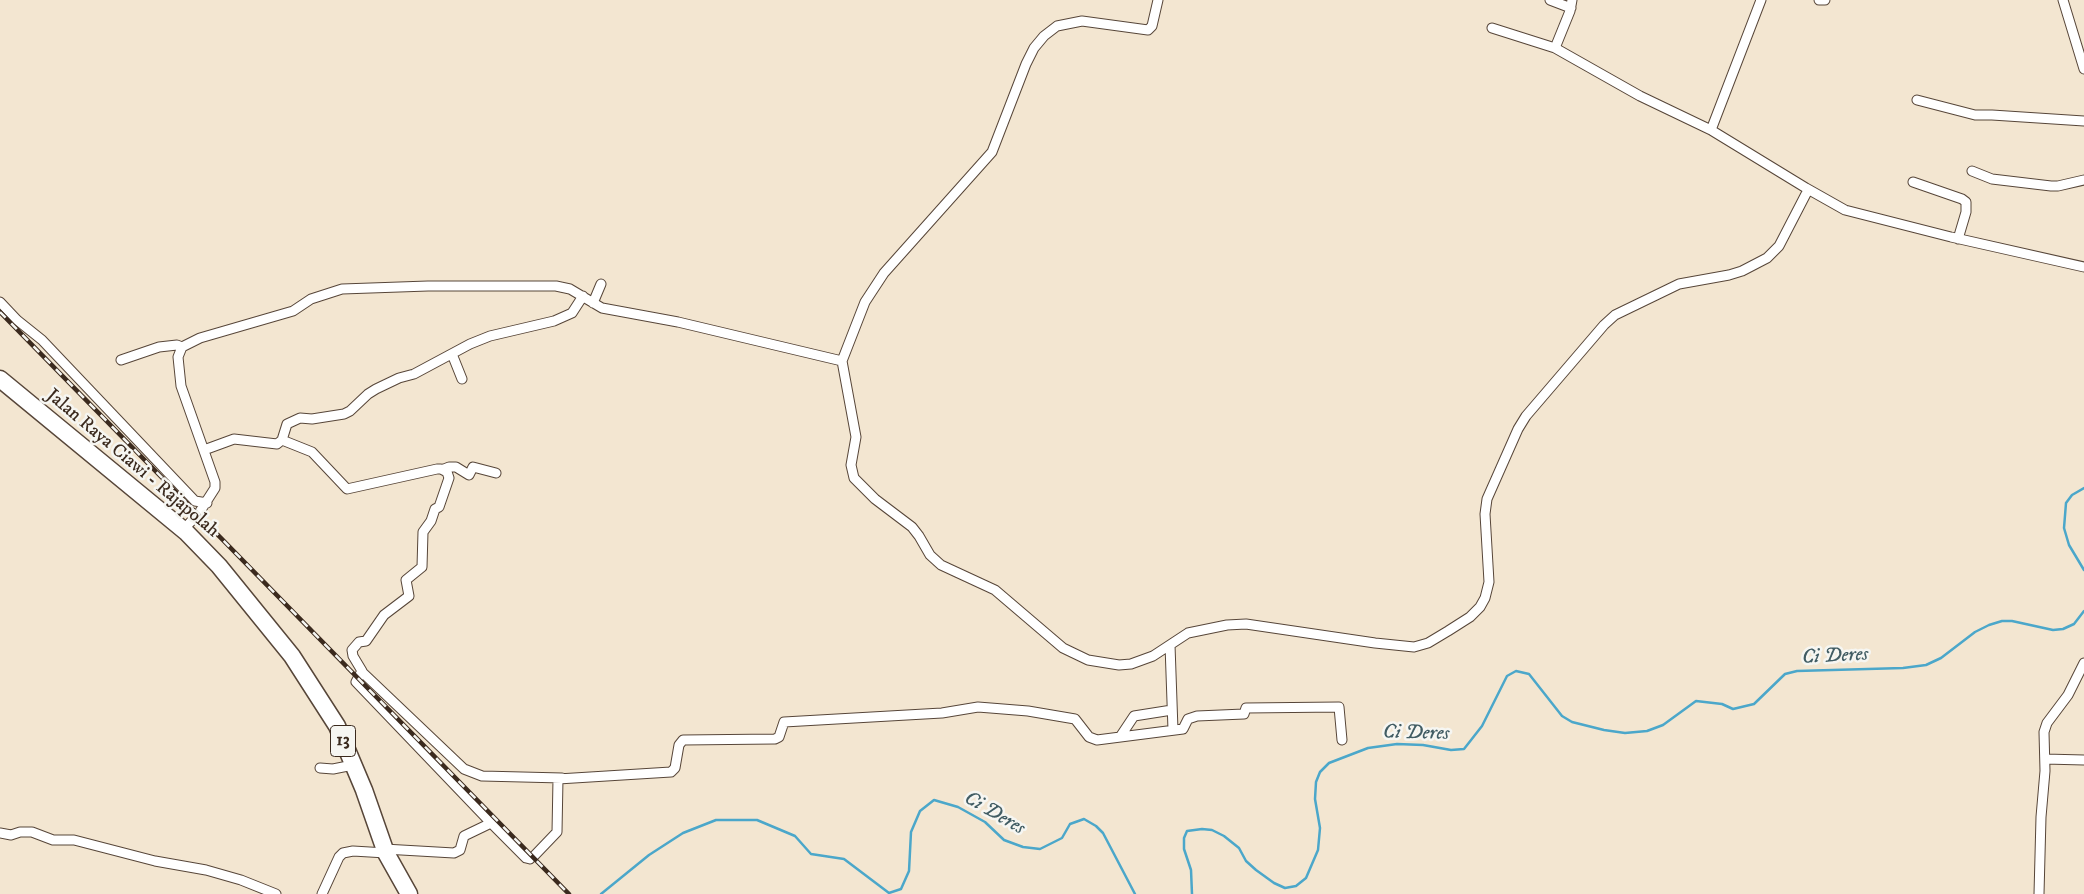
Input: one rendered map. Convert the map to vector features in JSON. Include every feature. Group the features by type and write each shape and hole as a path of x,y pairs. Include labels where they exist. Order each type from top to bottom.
{"highway":[{"name":"Jalan Raya Ciawi - Rajapolah","path":"0,379 7,392 183,530 230,580 292,656 338,726 385,851 409,894"}],"street":[{"path":"1158,0 1152,26 1148,30 1082,21 1057,26 1044,36 1034,48 1026,64 992,152 884,273 865,302 842,361 856,437 851,465 854,478 875,499 912,527 935,561 949,570 995,590 1063,648 1088,660 1119,665 1131,664 1142,661 1188,633 1228,625 1246,624 1375,643 1422,646 1470,617 1480,607 1488,590 1485,514 1487,499 1518,429 1526,416 1604,326 1616,315 1679,284 1729,275 1742,271 1767,258 1778,246 1808,190"},
{"path":"1550,0 1571,4 1555,48"},
{"path":"1712,130 1761,0"},
{"path":"1819,0 1825,0"},
{"path":"2063,0 2084,69"},
{"path":"1492,28 1555,48 1640,96 1712,130 1832,204 1858,214 1958,239 2084,267"},
{"path":"1917,100 1975,116 1992,115 2084,121"},
{"path":"1972,172 2007,182 2041,183 2058,186 2084,180"},
{"path":"1913,182 1966,202 1966,212 1958,239"},
{"path":"593,303 600,284"},
{"path":"183,530 207,503 215,488 215,482 182,386 178,357 182,347 200,338 293,311 316,297 342,289 548,285 570,289 602,308 678,322 842,361"},
{"path":"204,450 234,439 277,444 282,440 287,424 300,418 312,419 344,414 376,389 399,378 414,374 490,336 566,316 572,313 583,296"},
{"path":"0,302 17,320 48,346 194,501 207,503"},
{"path":"121,360 159,347 177,345 182,347"},
{"path":"452,354 462,379"},
{"path":"282,440 312,452 348,489 436,469 444,470 449,467 456,467 469,475 473,466 496,473"},
{"path":"444,470 447,472 448,478 439,507 435,508 431,521 423,532 422,567 406,580 409,596 384,615 366,641 359,642 352,650 353,656 362,672 464,769 482,776 562,778 671,772 675,768 679,745 683,740 775,740 780,737 783,722 942,713 973,707 1053,714 1075,719 1089,737 1097,740 1183,730 1188,719 1197,716 1244,714 1246,708 1339,707 1342,740"},
{"path":"1170,645 1173,730"},
{"path":"2039,894 2045,727 2068,695 2084,663"},
{"path":"362,672 356,680 357,684 526,858 532,858 557,832 557,781 562,778"},
{"path":"1120,737 1134,716 1172,710"},
{"path":"2045,758 2084,760"},
{"path":"320,768 333,769 353,765"},
{"path":"322,894 339,856 343,853 352,851 385,851 454,854 460,850 464,836 491,823"},
{"path":"0,833 11,835 20,832 32,832 53,840 74,840 155,861 206,870 241,880 276,894"}],"waterway":[{"name":"Ci Deres","path":"2084,488 2072,495 2066,503 2064,528 2069,545 2084,570"},
{"name":"Ci Deres","path":"1192,894 1191,870 1184,849 1184,838 1187,831 1212,830 1224,836 1239,848 1246,861 1274,883 1285,888 1296,886 1306,878 1318,850 1320,828 1315,799 1316,782 1320,772 1329,763 1368,748 1397,744 1423,745 1451,750 1464,749 1482,726 1507,676 1516,671 1529,674 1562,716 1572,722 1625,733 1647,731 1663,725 1696,701 1722,704 1733,709 1754,704 1785,674 1797,671 1903,668 1926,665 1941,658 1975,632 1989,625 2002,621 2012,621 2053,630 2063,629 2074,624 2084,611"},
{"name":"Ci Deres","path":"601,894 649,855 683,833 716,820 757,820 795,836 811,854 844,859 889,893 901,889 909,871 911,832 920,811 934,800 958,807 985,822 1004,840 1023,847 1040,849 1062,838 1070,824 1084,819 1103,833 1135,894"}],"railway":[{"path":"0,312 569,894"}]}
